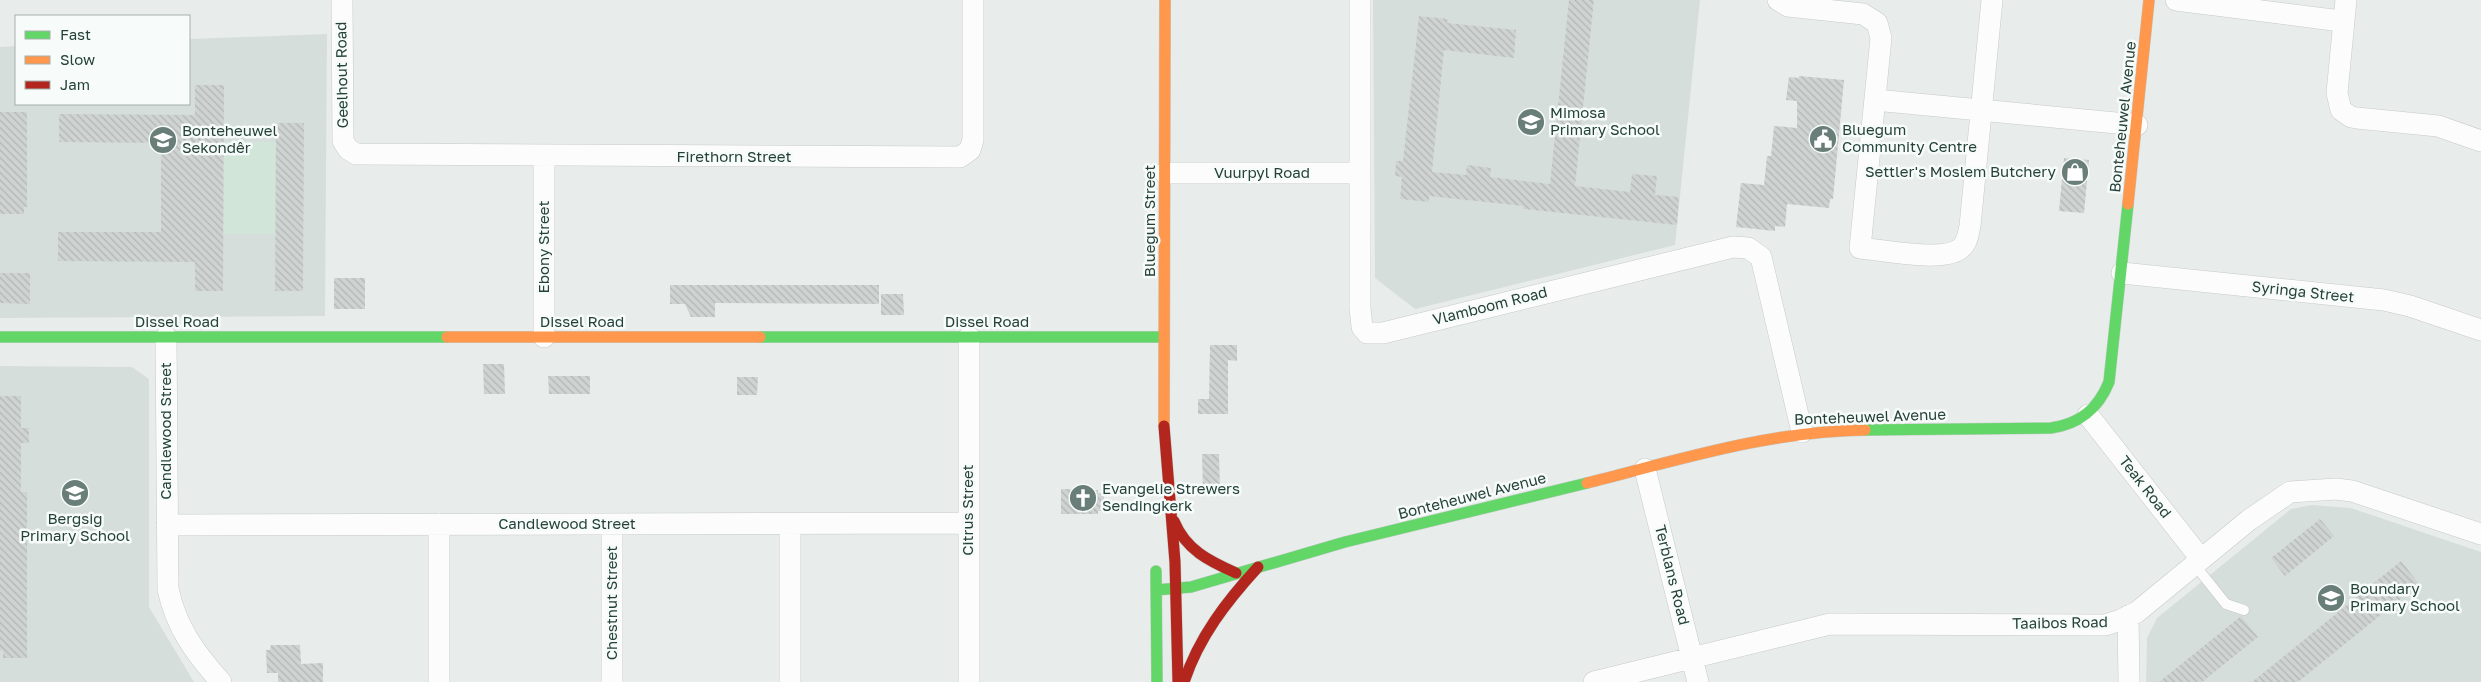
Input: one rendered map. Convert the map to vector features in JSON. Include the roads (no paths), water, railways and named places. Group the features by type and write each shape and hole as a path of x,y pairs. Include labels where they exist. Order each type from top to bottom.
{"street":[{"name":"Geelhout Road","path":"342,0 342,130 343,141 348,149"},
{"name":"Firethorn Street","path":"348,149 356,154 960,157 970,150 974,140 973,0"},
{"name":"Bluegum Street","path":"1165,0 1164,443 1172,515 1177,588 1178,682"},
{"name":"Vlamboom Road","path":"1360,0 1360,308 1362,327 1367,333 1383,333 1734,247 1748,248 1761,256 1802,432"},
{"path":"1778,0 1788,6 1863,14 1874,19 1880,28 1881,38 1860,248 1940,255 1960,249 1967,241 1992,0"},
{"name":"Bonteheuwel Avenue","path":"1156,590 1191,587 1345,542 1802,432 2051,428 2068,426 2088,415 2102,399 2109,382 2138,125 2149,0"},
{"path":"2176,0 2333,20"},
{"path":"2346,0 2337,93 2341,110 2351,117 2357,118 2438,126 2481,141"},
{"path":"1875,100 2138,125"},
{"name":"Ebony Street","path":"544,156 544,337"},
{"name":"Vuurpyl Road","path":"1165,173 1360,173"},
{"name":"Syringa Street","path":"2122,273 2384,300 2410,306 2481,330"},
{"name":"Dissel Road","path":"0,337 1164,337"},
{"name":"Candlewood Street","path":"166,337 168,589 172,608 187,641 221,682"},
{"name":"Citrus Street","path":"969,337 969,682"},
{"name":"Teak Road","path":"2088,415 2198,561"},
{"name":"Bluegum Street","path":"1157,480 1164,443"},
{"name":"Terblans Road","path":"1645,469 1698,682"},
{"name":"Taaibos Road","path":"1594,682 1692,657 1844,623 2105,625 2128,616 2281,497 2300,489 2352,491 2481,534"},
{"path":"1172,515 1179,534 1197,554 1236,573"},
{"name":"Candlewood Street","path":"166,525 968,523"},
{"path":"439,524 439,682"},
{"name":"Chestnut Street","path":"612,524 612,682"},
{"path":"790,524 790,682"},
{"path":"1156,560 1157,682"},
{"path":"1184,682 1195,652 1208,627 1258,566"},
{"path":"2128,616 2129,682"}],"lane":[{"path":"2198,561 2226,604 2244,610"}],"place":[{"name":"Mimosa Primary School","path":"1531,122"},
{"name":"Bluegum Community Centre","path":"1823,139"},
{"name":"Bonteheuwel Sekondêr","path":"163,140"},
{"name":"Settler's Moslem Butchery","path":"2075,172"},
{"name":"Bergsig Primary School","path":"75,493"},
{"name":"Evangelie Strewers Sendingkerk","path":"1083,498"},
{"name":"Boundary Primary School","path":"2331,598"}]}
